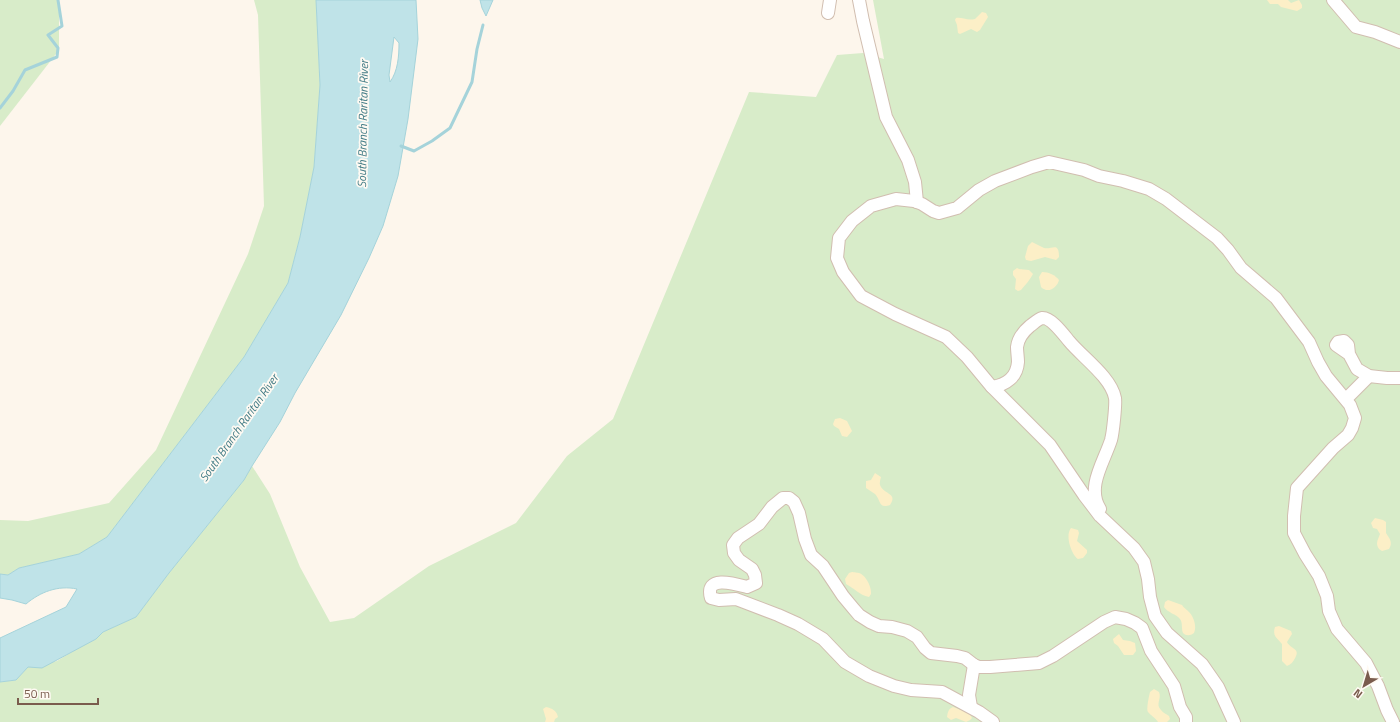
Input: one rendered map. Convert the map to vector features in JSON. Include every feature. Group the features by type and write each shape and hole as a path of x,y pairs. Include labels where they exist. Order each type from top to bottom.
{"street":[{"path":"828,14 830,0"},
{"path":"859,0 886,117 908,160 916,182 917,202"},
{"path":"1333,0 1356,27 1375,32 1400,42"},
{"path":"1234,722 1218,687 1202,664 1167,633 1155,616 1144,562 1134,548 1100,516 1050,445 992,387 967,357 946,337 895,314 861,296 843,272 837,258 839,238 852,221 871,206 896,199 917,202 939,213 956,208 979,190 994,181 1049,162 1084,170 1099,176 1123,181 1149,189 1166,199 1217,238 1241,268 1276,298 1309,342 1326,376 1346,399 1355,418 1348,435 1333,448 1297,488 1294,533 1319,576 1327,596 1329,612 1337,629 1366,663 1378,686 1393,722"},
{"path":"992,387 1006,384 1012,378 1018,363 1017,346 1019,341 1025,331 1041,318 1048,319 1056,326 1080,354 1098,370 1108,383 1115,398 1111,439 1095,486 1095,497 1098,506 1106,519 1122,537"},
{"path":"1349,354 1357,369 1369,376 1400,378"},
{"path":"1346,399 1369,376"},
{"path":"993,722 971,707 942,692 899,688 869,676 845,662 823,639 798,624 751,604 736,600 719,600 712,598 710,592 716,583 727,582 747,587 756,583 755,575 752,569 739,560 734,553 733,545 738,538 759,524 777,502 783,498 789,498 794,502 799,513 811,555 823,566 843,596 859,615 879,626 892,627 907,631 917,637 925,648 931,653 965,658 979,667 1039,663 1104,622 1115,618 1126,619 1142,628 1151,651 1174,686 1180,707 1186,717 1186,722"},
{"path":"1142,628 1155,616"},
{"path":"971,707 969,695 974,665"}],"green space":[{"path":"0,0 59,0 59,50 0,126"},
{"path":"254,0 316,0 320,85 314,167 300,237 288,283 244,357 107,537 79,554 19,568 8,575 0,574 0,520 28,521 109,503 156,450 248,254 264,206 258,15"},
{"path":"873,0 1400,0 1400,722 0,722 0,682 16,680 28,667 57,661 81,646 96,639 103,632 136,617 169,573 244,480 252,466 270,494 300,567 330,622 354,618 429,566 516,523 567,456 613,419 749,92 816,97 837,55 863,53 884,59"}],"sand":[{"path":"1267,0 1288,0 1291,3 1299,0 1302,8 1297,11 1281,7 1278,4 1270,4"},
{"path":"982,12 986,13 988,17 980,30 977,32 971,29 960,34 958,33 955,20 956,18 970,20 975,19"},
{"path":"1032,242 1044,248 1054,247 1058,249 1059,257 1056,260 1045,257 1031,261 1026,260 1025,257 1028,246"},
{"path":"1017,268 1029,270 1033,274 1021,290 1018,291 1015,289 1016,279 1013,275 1013,271"},
{"path":"1042,272 1052,274 1059,280 1054,288 1046,290 1041,287 1039,277"},
{"path":"840,418 847,421 852,431 847,437 842,436 839,429 833,424 835,419"},
{"path":"875,473 881,477 881,487 892,496 893,499 890,505 883,506 877,496 866,488 866,481 871,480"},
{"path":"1375,518 1386,522 1386,533 1391,543 1389,549 1382,551 1377,545 1380,534 1377,529 1373,528 1371,523"},
{"path":"1071,528 1078,530 1079,533 1077,541 1087,550 1087,553 1083,558 1078,559 1075,557 1071,549 1069,531"},
{"path":"852,572 862,574 866,579 871,591 869,597 859,593 846,584 845,579 849,573"},
{"path":"1168,600 1182,605 1191,614 1195,625 1194,633 1191,635 1185,635 1183,633 1180,619 1164,607 1165,602"},
{"path":"1279,626 1291,631 1292,634 1287,642 1297,653 1293,662 1287,666 1282,661 1282,644 1274,633 1275,627"},
{"path":"1119,634 1123,640 1135,643 1136,651 1133,655 1124,655 1114,643 1113,639"},
{"path":"1154,689 1159,692 1160,695 1159,708 1169,716 1170,719 1167,722 1158,722 1147,711 1150,692"},
{"path":"546,707 557,713 558,717 554,722 545,722 546,719 543,709"},
{"path":"953,707 969,713 972,718 966,722 956,718 951,720 947,717 949,710"}],"water":[{"name":"South Branch Raritan River","path":"316,0 416,0 418,39 408,119 398,176 383,226 341,315 295,393 280,422 244,480 169,573 136,617 103,632 96,639 42,668 28,667 16,680 0,682 0,638 66,607 77,589 63,588 50,590 37,596 26,604 0,598 0,574 8,575 19,568 79,554 107,537 244,357 288,283 300,237 314,167 320,85","holes":["394,37 399,43 396,68 390,82 389,75"]},
{"path":"480,0 493,0 486,16 482,8"}],"waterway":[{"path":"0,108 13,91 25,70 57,57 58,48 48,35 62,26 58,0"},
{"path":"401,146 414,151 432,141 450,128 472,82 477,49 483,25"}]}
